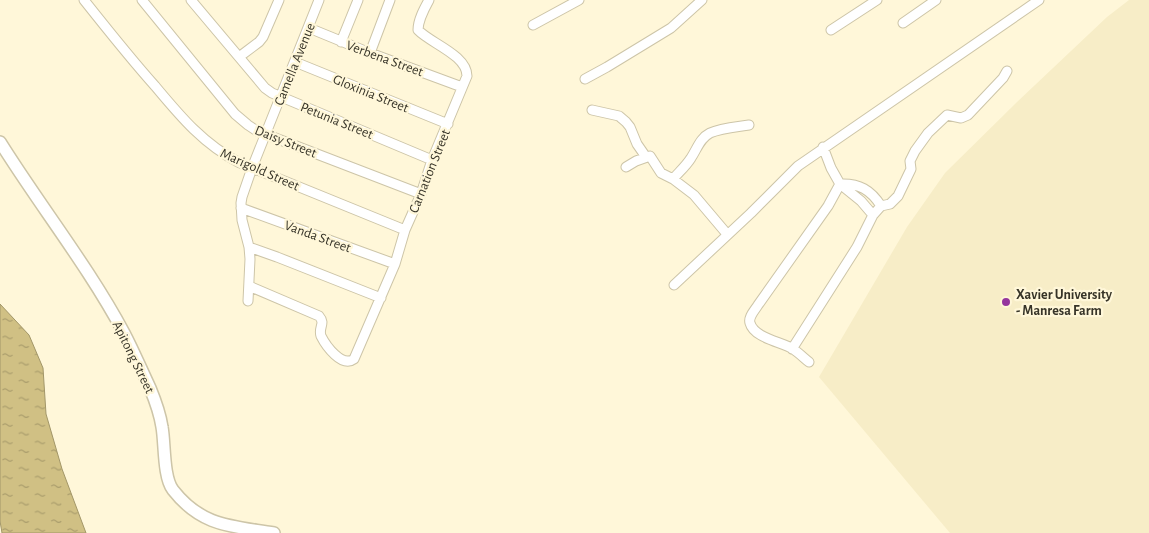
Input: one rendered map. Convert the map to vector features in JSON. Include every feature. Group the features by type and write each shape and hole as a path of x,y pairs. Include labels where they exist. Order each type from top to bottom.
{"street":[{"name":"Marigold Street","path":"84,0 144,74 212,147 252,168 405,230"},
{"name":"Daisy Street","path":"142,0 235,114 248,125 257,131 421,194"},
{"name":"Petunia Street","path":"191,0 264,88 272,94 432,160"},
{"path":"239,57 263,37 279,0"},
{"name":"Camella Avenue","path":"248,301 250,259 242,220 242,197 265,134 320,0"},
{"path":"341,42 358,0"},
{"path":"370,53 390,0"},
{"name":"Carnation Street","path":"249,286 319,316 322,319 321,334 328,348 346,362 352,361 356,356 395,264 405,230 467,76 465,68 448,50 417,28 429,0"},
{"path":"533,25 580,0"},
{"path":"585,79 671,28 702,0"},
{"path":"831,30 877,0"},
{"path":"903,23 936,0"},
{"path":"674,285 798,166 1039,0"},
{"name":"Verbena Street","path":"309,28 370,53 462,86"},
{"name":"Gloxinia Street","path":"295,62 448,124"},
{"path":"792,348 857,248 873,214 881,206 890,204 898,196 911,169 910,162 915,151 931,129 947,115 961,118 970,114 1003,78 1007,71"},
{"path":"592,110 619,116 626,122 630,127 636,144 646,157"},
{"path":"673,179 691,158 697,146 711,132 749,126"},
{"name":"Apitong Street","path":"0,142 93,282 124,333 159,413 163,452 171,488 185,504 205,518 233,527 274,533"},
{"path":"823,147 840,184 873,214"},
{"path":"626,166 646,157 652,157 661,173 673,179 694,195 728,234"},
{"path":"840,184 852,184 862,188 875,196 881,206"},
{"path":"809,362 792,348 761,336 751,325 750,319 828,206 840,184"},
{"name":"Vanda Street","path":"241,208 395,264"},
{"path":"249,248 277,257 381,298"}],"shaded area":[{"name":"Xavier University - Manresa Farm","path":"1129,0 1149,0 1149,533 950,533 819,377 907,227 945,173 1107,17"}],"water":[{"path":"0,304 29,335 43,368 46,414 62,469 86,533 2,533 0,521"}],"place":[{"name":"Xavier University - Manresa Farm","path":"1006,302"}]}
